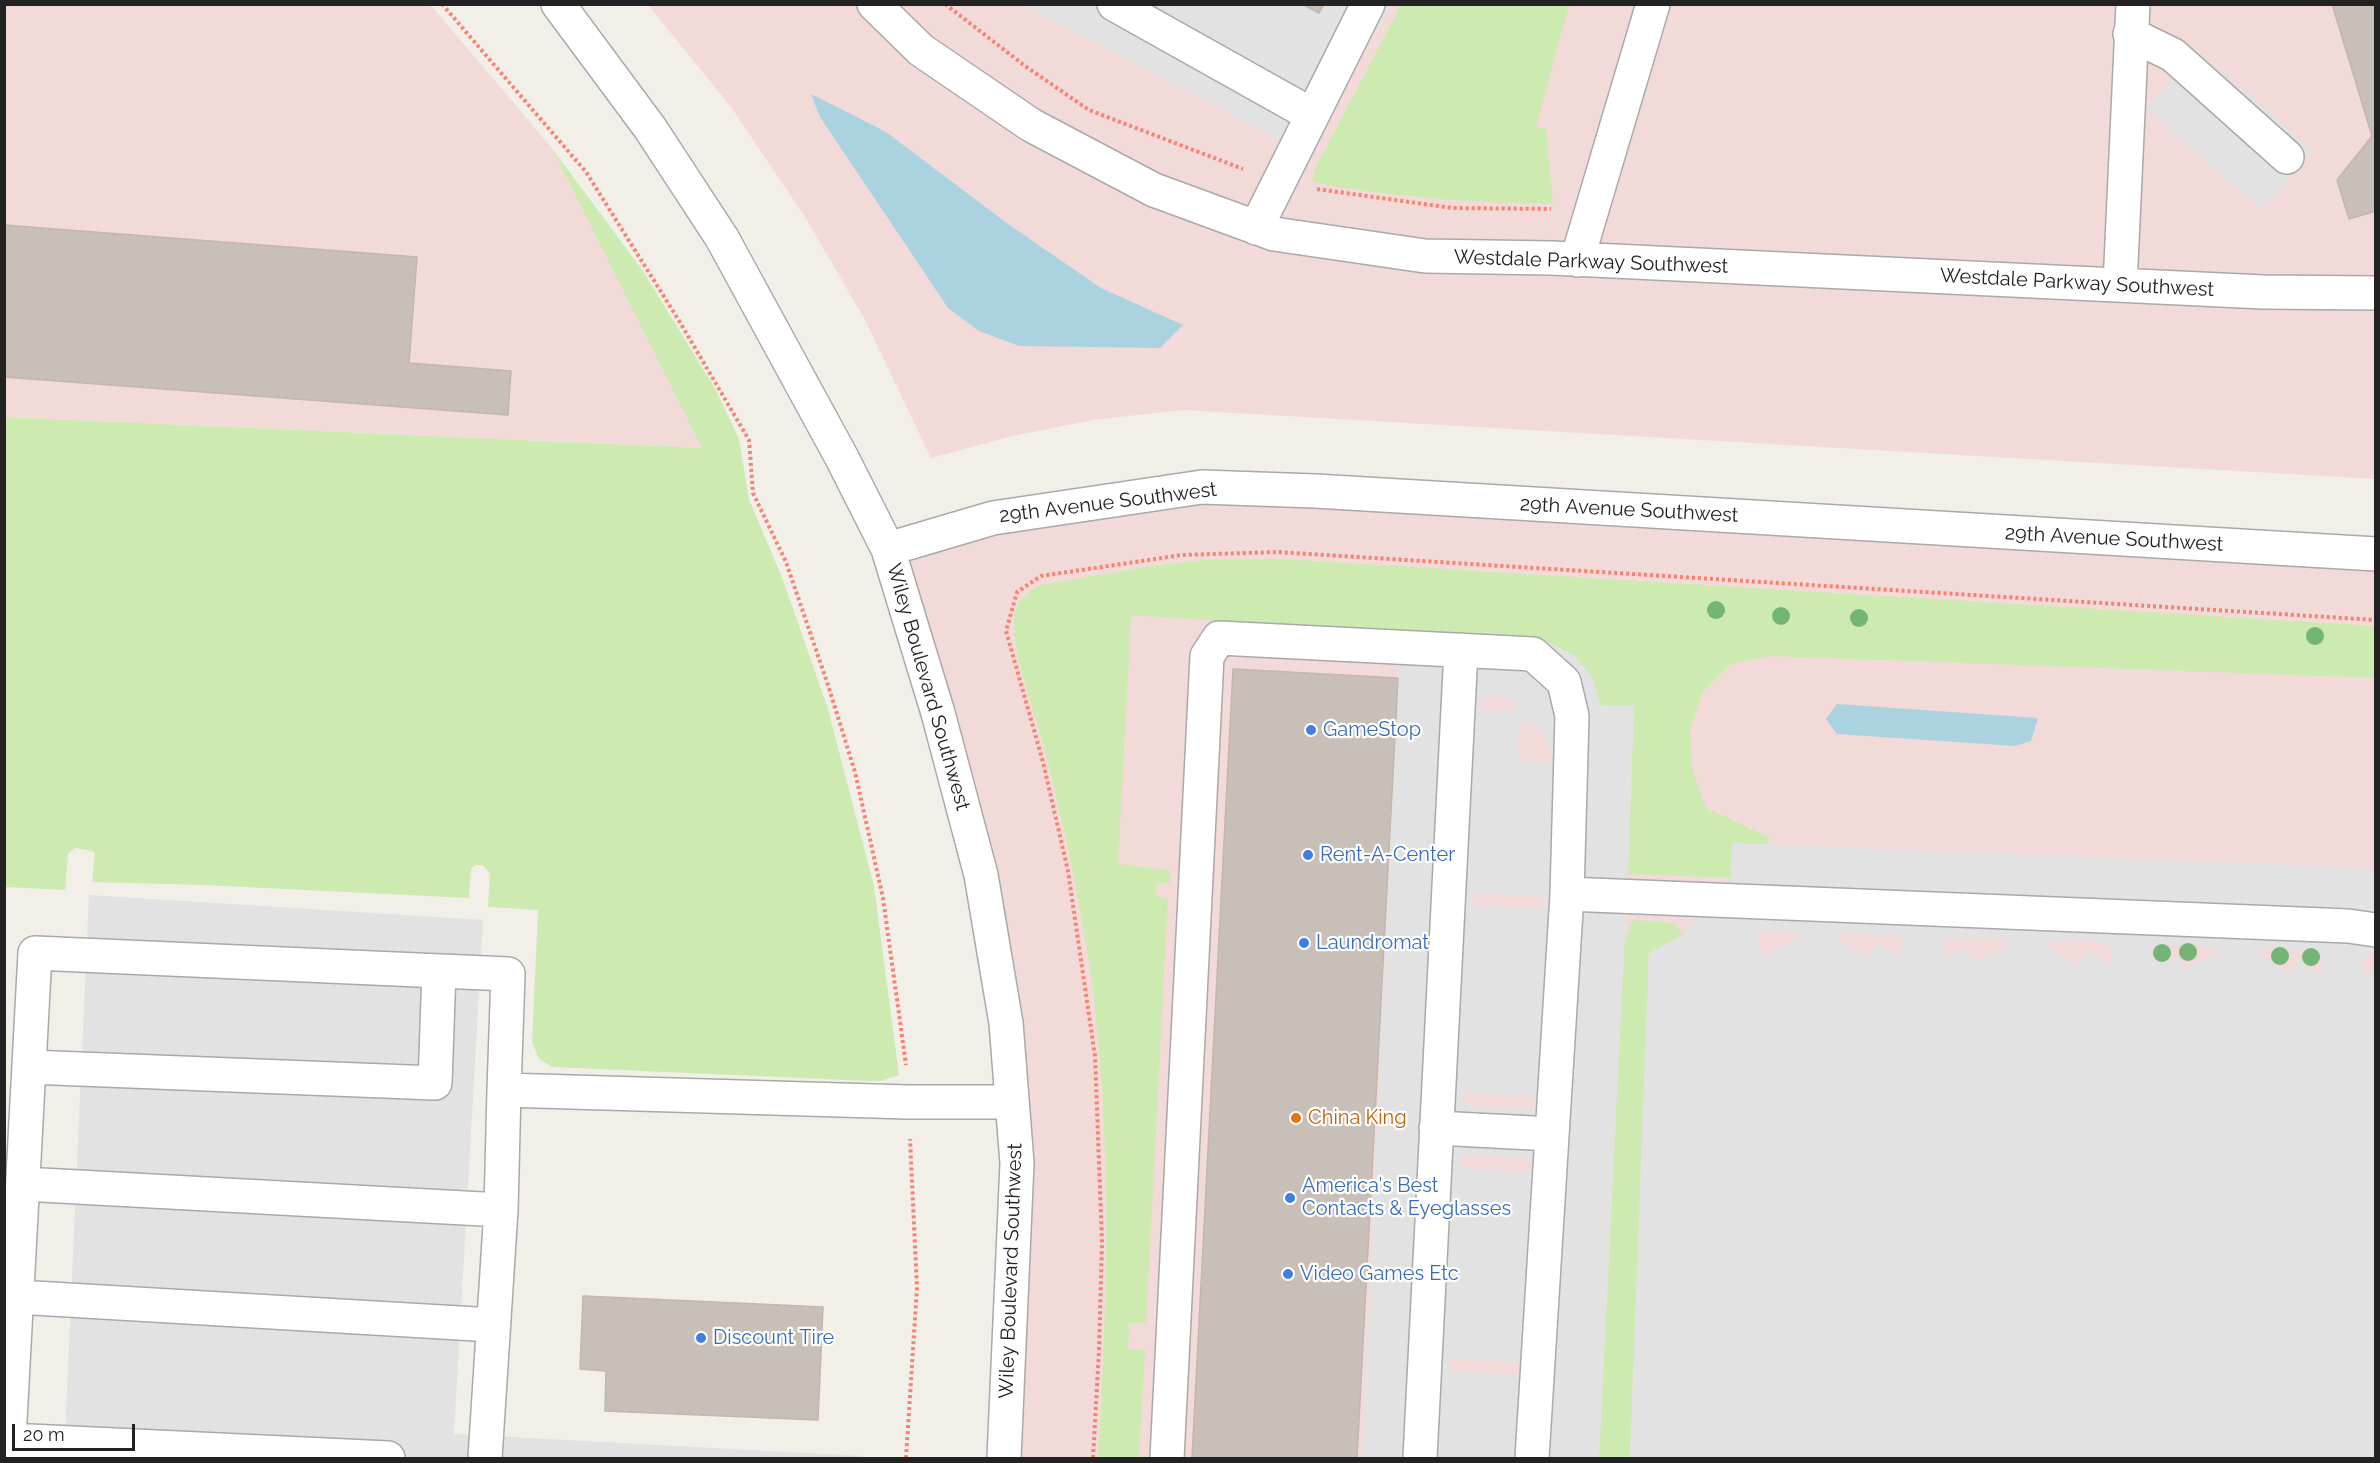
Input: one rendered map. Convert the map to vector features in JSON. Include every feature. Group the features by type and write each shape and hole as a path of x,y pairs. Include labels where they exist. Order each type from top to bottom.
{"street":[{"name":"Wiley Boulevard Southwest","path":"558,4 651,128 722,238 842,458 888,549 938,713 981,875 1006,1023 1017,1163 1004,1458"},
{"name":"Westdale Parkway Southwest","path":"874,4 921,50 1031,125 1154,190 1274,234 1425,256 1578,260 2263,292 2376,293"},
{"path":"1114,4 1312,115"},
{"path":"1256,228 1368,4"},
{"path":"1578,260 1653,4"},
{"path":"2132,19 2287,157"},
{"path":"2120,285 2132,19"},
{"name":"29th Avenue Southwest","path":"888,549 993,518 1202,488 1315,491 2376,554"},
{"path":"1167,1458 1207,656 1219,638 1533,654 1564,682 1572,716 1567,894 1532,1458"},
{"path":"1420,1458 1461,650"},
{"path":"1567,894 2348,926 2376,930"},
{"path":"388,1458 9,1449 35,953 508,974 501,1210 485,1458"},
{"path":"29,1067 435,1083 439,971"},
{"path":"504,1090 908,1102 1012,1102"},
{"path":"1436,1128 1552,1134"},
{"path":"23,1184 501,1210"},
{"path":"17,1297 493,1324"}],"path":[{"path":"442,4 586,172 678,319 749,440 753,493 786,562 828,685 855,772 883,898 907,1067 916,1288 906,1458"}],"shaded area":[{"path":"430,4 551,147 703,448 5,417 5,5"},
{"path":"648,5 2375,5 2375,479 1183,410 1093,420 1013,436 931,458 865,320 805,217 731,107"},
{"path":"1022,5 1391,5 1308,155"},
{"path":"2197,50 2314,150 2262,210 2145,109"},
{"path":"1202,487 2375,554 2375,1458 1004,1458 1006,1023 888,549"},
{"path":"1399,634 1549,643 1574,655 1593,678 1600,705 1634,706 1628,874 1599,1458 1362,1458","holes":["1487,697 1510,700 1515,703 1516,711 1485,710 1483,701","1524,719 1531,722 1549,744 1551,756 1549,764 1520,760 1517,757 1519,726","1475,893 1539,896 1542,897 1544,903 1540,909 1475,905 1472,899","1466,1093 1530,1096 1534,1100 1534,1107 1531,1110 1466,1106 1462,1099","1463,1155 1527,1158 1531,1162 1531,1169 1528,1172 1463,1168 1460,1161","1452,1359 1516,1362 1520,1365 1520,1373 1517,1375 1452,1371 1449,1365"]},
{"path":"1732,843 2375,868 2375,953 2365,956 2361,963 2363,974 2376,968 2375,1458 1630,1458 1649,953 1682,935 1731,878","holes":["1763,931 1796,932 1798,936 1797,939 1764,956 1757,939","1840,933 1899,936 1902,941 1902,955 1878,944 1868,957 1837,938","1948,938 2005,939 2007,942 2006,946 1975,962 1965,948 1943,957 1944,942","2051,941 2108,943 2112,948 2112,963 2088,951 2078,966 2048,946","2162,945 2214,947 2217,952 2185,970 2177,955 2156,965 2153,950","2264,948 2318,951 2322,957 2322,971 2319,972 2298,959 2290,973 2260,955 2259,950"]},
{"path":"89,895 483,920 454,1434 862,1456 862,1458 64,1458"}],"green space":[{"path":"1401,5 1569,5 1536,126 1546,129 1553,204 1432,198 1373,192 1313,182 1315,169"},
{"path":"551,147 643,271 716,390 739,439 749,499 783,580 828,709 874,886 899,1075 880,1081 869,1081 552,1067 539,1059 532,1042 538,910 488,907 490,874 483,865 475,865 471,869 469,898 92,882 95,853 75,848 68,854 65,890 6,887 5,909 5,417 702,448"},
{"path":"1282,559 2375,626 2376,678 1769,656 1731,664 1702,693 1690,730 1693,773 1706,808 1769,837 1768,845 1732,844 1731,878 1628,874 1634,706 1600,705 1593,678 1549,643 1131,615 1118,864 1170,870 1170,883 1157,883 1156,894 1159,897 1168,898 1146,1323 1129,1323 1128,1349 1145,1350 1139,1458 1098,1458 1104,1346 1106,1177 1095,1009 1075,881 1047,758 1019,661 1014,628 1015,614 1024,596 1041,585 1159,565 1205,560"},
{"path":"1633,920 1675,923 1682,935 1649,954 1630,1458 1599,1458 1624,941"}],"water":[{"path":"811,94 886,132 1008,224 1101,288 1183,325 1160,348 1019,346 979,331 948,308 820,117"},
{"path":"1837,704 2038,718 2031,741 2015,746 1837,734 1826,719"}],"building":[{"path":"1302,4 1324,4 1319,13"},
{"path":"2332,4 2376,4 2376,211 2349,219 2337,180 2372,136"},
{"path":"4,225 417,257 409,363 511,371 508,415 4,377"},
{"path":"1233,669 1398,678 1357,1458 1192,1458"},
{"name":"Discount Tire","path":"583,1296 823,1307 818,1420 605,1411 606,1371 580,1369"}],"place":[{"name":"GameStop","path":"1311,730"},
{"name":"Rent-A-Center","path":"1308,855"},
{"name":"Laundromat","path":"1304,943"},
{"name":"China King","path":"1296,1118"},
{"name":"America's Best Contacts & Eyeglasses","path":"1290,1198"},
{"name":"Video Games Etc","path":"1288,1274"},
{"name":"Discount Tire","path":"701,1338"}]}
